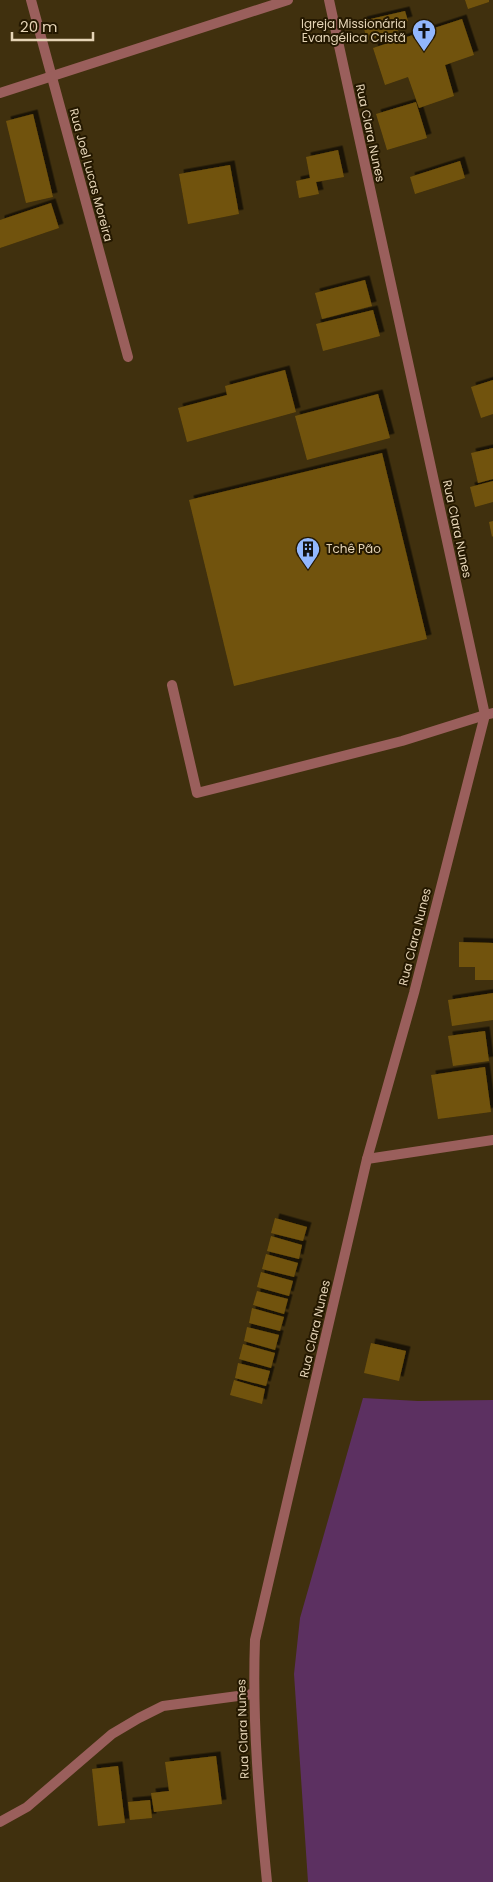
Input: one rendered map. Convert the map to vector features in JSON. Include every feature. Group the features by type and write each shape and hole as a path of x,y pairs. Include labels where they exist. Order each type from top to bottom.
{"street":[{"name":"Rua Joel Lucas Moreira","path":"31,0 50,77 128,357"},
{"path":"0,93 288,0"},
{"name":"Rua Clara Nunes","path":"267,1882 257,1785 253,1694 255,1640 367,1159 489,714 329,0"},
{"path":"172,685 197,792 402,741 489,714"},
{"path":"367,1159 493,1140"},
{"path":"0,1822 28,1807 112,1734 139,1718 163,1706 253,1694"}],"shaded area":[{"path":"363,1398 418,1401 493,1400 493,1882 308,1882 294,1674 300,1618"}],"building":[{"path":"465,0 489,0 489,2 468,9"},
{"path":"405,11 408,21 396,24 398,31 367,40 362,21"},
{"name":"Igreja Missionária Evangélica Cristã","path":"462,19 474,55 445,65 454,96 419,108 408,77 385,85 373,48"},
{"path":"416,102 427,138 387,150 376,114"},
{"path":"33,114 53,197 26,203 6,121"},
{"path":"338,150 344,177 316,182 319,194 299,198 296,181 310,178 306,157"},
{"path":"460,161 465,178 415,194 410,177"},
{"path":"230,165 239,214 188,224 179,174"},
{"path":"51,203 59,228 0,248 0,220"},
{"path":"365,280 372,306 322,319 315,293"},
{"path":"373,310 380,336 323,351 316,324"},
{"path":"285,370 296,412 187,442 178,408 227,395 225,386"},
{"path":"493,380 493,414 481,418 471,387"},
{"path":"378,394 390,438 307,460 295,416"},
{"path":"493,448 493,479 478,483 471,453"},
{"name":"Tchê Pão","path":"382,453 427,639 234,686 189,500"},
{"path":"493,481 493,502 475,507 470,487"},
{"path":"493,521 493,536 492,537 489,522"},
{"path":"459,942 493,943 493,980 475,980 475,967 459,967"},
{"path":"493,993 493,1020 452,1026 448,1000"},
{"path":"485,1031 489,1061 453,1066 448,1036"},
{"path":"485,1067 491,1112 438,1119 431,1075"},
{"path":"275,1218 307,1227 303,1241 271,1233"},
{"path":"271,1236 302,1245 299,1259 267,1251"},
{"path":"266,1254 298,1263 294,1277 262,1269"},
{"path":"261,1272 293,1281 289,1296 257,1287"},
{"path":"257,1291 288,1299 284,1314 253,1305"},
{"path":"252,1308 284,1317 280,1331 249,1323"},
{"path":"247,1327 279,1335 275,1350 244,1341"},
{"path":"371,1343 406,1351 399,1381 364,1373"},
{"path":"243,1344 275,1353 271,1368 239,1359"},
{"path":"238,1363 270,1371 266,1386 235,1378"},
{"path":"234,1380 265,1389 262,1404 230,1395"},
{"path":"216,1756 222,1804 154,1812 151,1793 169,1791 165,1762"},
{"path":"118,1766 125,1823 98,1826 92,1769"},
{"path":"150,1800 152,1818 130,1820 128,1802"}],"place":[{"name":"Igreja Missionária Evangélica Cristã","path":"424,52"},
{"name":"Tchê Pão","path":"308,570"}]}
